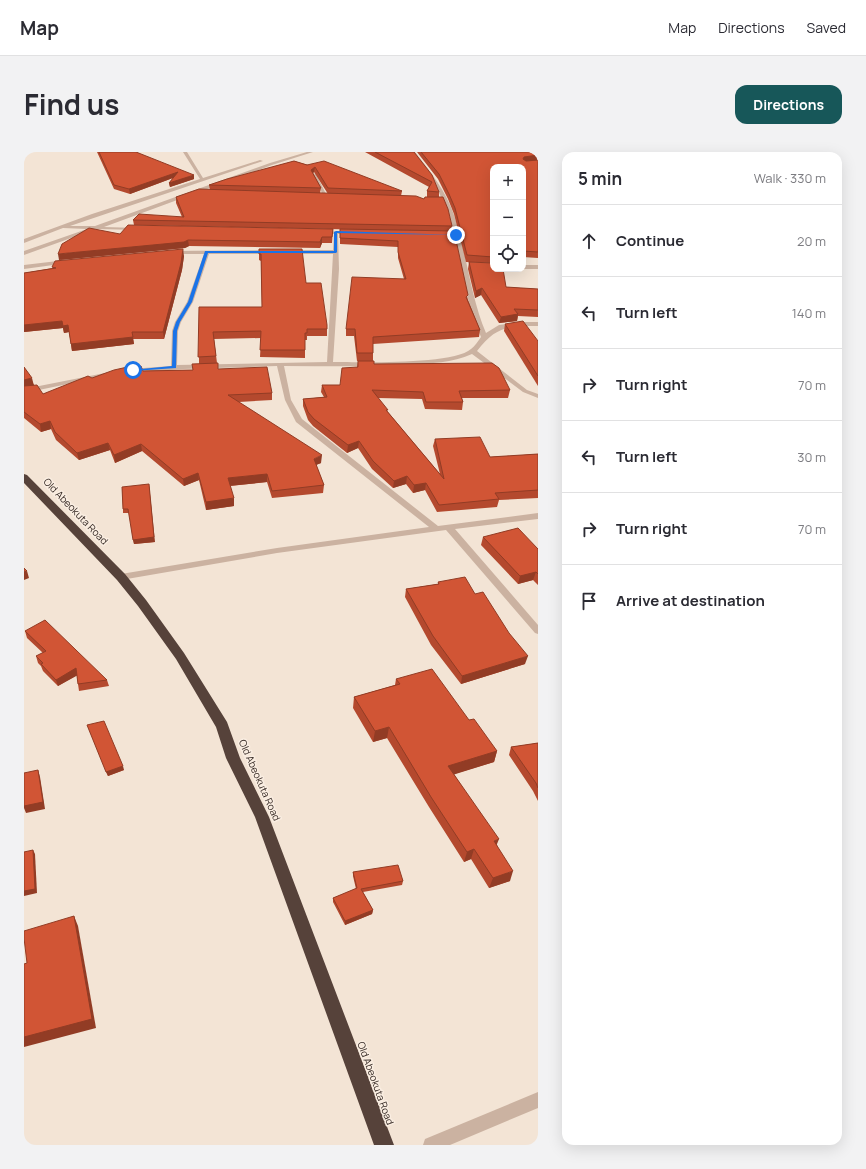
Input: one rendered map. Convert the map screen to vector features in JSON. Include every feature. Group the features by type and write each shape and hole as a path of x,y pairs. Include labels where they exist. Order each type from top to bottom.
{"highway":[{"name":"Old Abeokuta Road","path":"24,477 121,577 180,656 222,726 233,758 262,817 384,1145"}],"street":[{"path":"185,152 202,180"},
{"path":"24,252 197,192 271,164 311,152"},
{"path":"414,152 435,180 451,214 474,312 484,337"},
{"path":"24,241 176,188 275,157"},
{"path":"314,174 326,197"},
{"path":"176,188 210,193"},
{"path":"318,197 334,197"},
{"path":"437,200 444,200"},
{"path":"63,227 141,229"},
{"path":"316,232 358,233"},
{"path":"330,364 336,232"},
{"path":"448,235 456,235"},
{"path":"174,368 175,331 178,322 190,302 207,252"},
{"path":"162,253 275,252"},
{"path":"283,252 336,252"},
{"path":"24,267 75,261"},
{"path":"463,265 470,265"},
{"path":"526,267 538,267"},
{"path":"126,371 280,364 390,364 437,361 457,358 473,351 484,337 499,327 522,324 538,324"},
{"path":"473,351 525,391 538,396"},
{"path":"280,364 288,400 299,420 368,477 436,529"},
{"path":"24,391 118,373"},
{"path":"121,577 180,565 538,516"},
{"path":"449,528 538,631"},
{"path":"431,1145 538,1100"}],"building":[{"path":"99,152 136,152 194,175 169,183 178,172 129,189 114,185"},
{"path":"375,152 414,152 432,175 439,192 427,191 432,182"},
{"path":"421,152 538,152 538,155 524,157 523,159 526,161 538,160 538,252 526,251 526,164 490,164 490,257 467,255 455,208 439,174"},
{"path":"294,161 307,165 324,161 402,191 328,188 315,167 311,170 321,188 209,185"},
{"path":"199,189 416,196 424,199 425,197 443,197 448,209 452,226 133,220 139,214 184,217 176,197"},
{"path":"128,225 333,229 332,237 322,237 320,242 188,240 184,242 58,254 62,244 89,228 120,234"},
{"path":"340,229 454,231 468,295 466,297 480,330 373,337 373,353 357,353 355,329 346,329 352,277 406,279 398,252 398,241 340,238"},
{"path":"183,249 181,263 163,332 132,332 133,337 71,344 68,325 63,326 62,321 24,325 24,273 56,268 52,267 55,261"},
{"path":"259,249 302,249 306,283 321,283 327,329 307,329 307,333 305,333 305,350 260,350 261,331 213,332 216,356 198,357 199,307 262,307 261,254 259,254"},
{"path":"469,262 490,263 490,272 504,272 506,287 538,289 538,310 514,309 518,314 501,317 482,288 476,291"},
{"path":"523,321 538,341 538,376 505,324"},
{"path":"358,361 374,361 374,364 492,363 499,368 510,390 459,391 463,402 426,402 423,392 372,390 388,410 386,410 444,479 435,439 480,437 490,457 538,454 538,490 495,493 499,499 439,505 426,483 414,485 407,476 394,481 373,461 359,441 348,445 314,419 308,412 303,399 327,397 322,385 340,385 342,368 358,367"},
{"path":"218,363 218,369 267,367 272,393 228,395 322,455 314,459 324,485 272,491 267,474 228,478 234,498 206,502 198,473 183,479 141,444 114,455 108,443 77,453 55,432 50,421 40,424 24,412 24,386 37,385 43,394 88,376 92,378 114,370 132,366 141,366 143,371 193,370 192,364"},
{"path":"24,367 32,378 24,380"},
{"path":"149,484 154,537 133,540 128,509 123,509 122,487"},
{"path":"518,528 538,549 538,574 536,572 520,576 483,537"},
{"path":"465,577 475,594 483,592 509,633 528,656 462,676 433,636 406,589 439,584 438,582"},
{"path":"45,620 107,680 78,684 76,668 56,680 41,664 43,663 36,656 46,651 25,631"},
{"path":"432,669 469,720 474,719 497,751 448,766 499,839 494,841 513,871 493,878 474,849 467,852 431,797 389,727 375,731 354,697 400,684 396,679"},
{"path":"104,721 123,766 106,772 87,725"},
{"path":"538,743 538,788 511,747"},
{"path":"38,770 43,802 24,806 24,773"},
{"path":"33,850 35,889 24,891 24,852"},
{"path":"398,865 403,881 361,889 373,910 345,921 333,898 357,888 353,872"},
{"path":"74,916 92,1019 24,1037 24,964 27,963 24,931"}],"route":[{"path":"133,370 174,368 175,331 178,322 190,302 207,252 336,252 336,232 456,235"}]}
